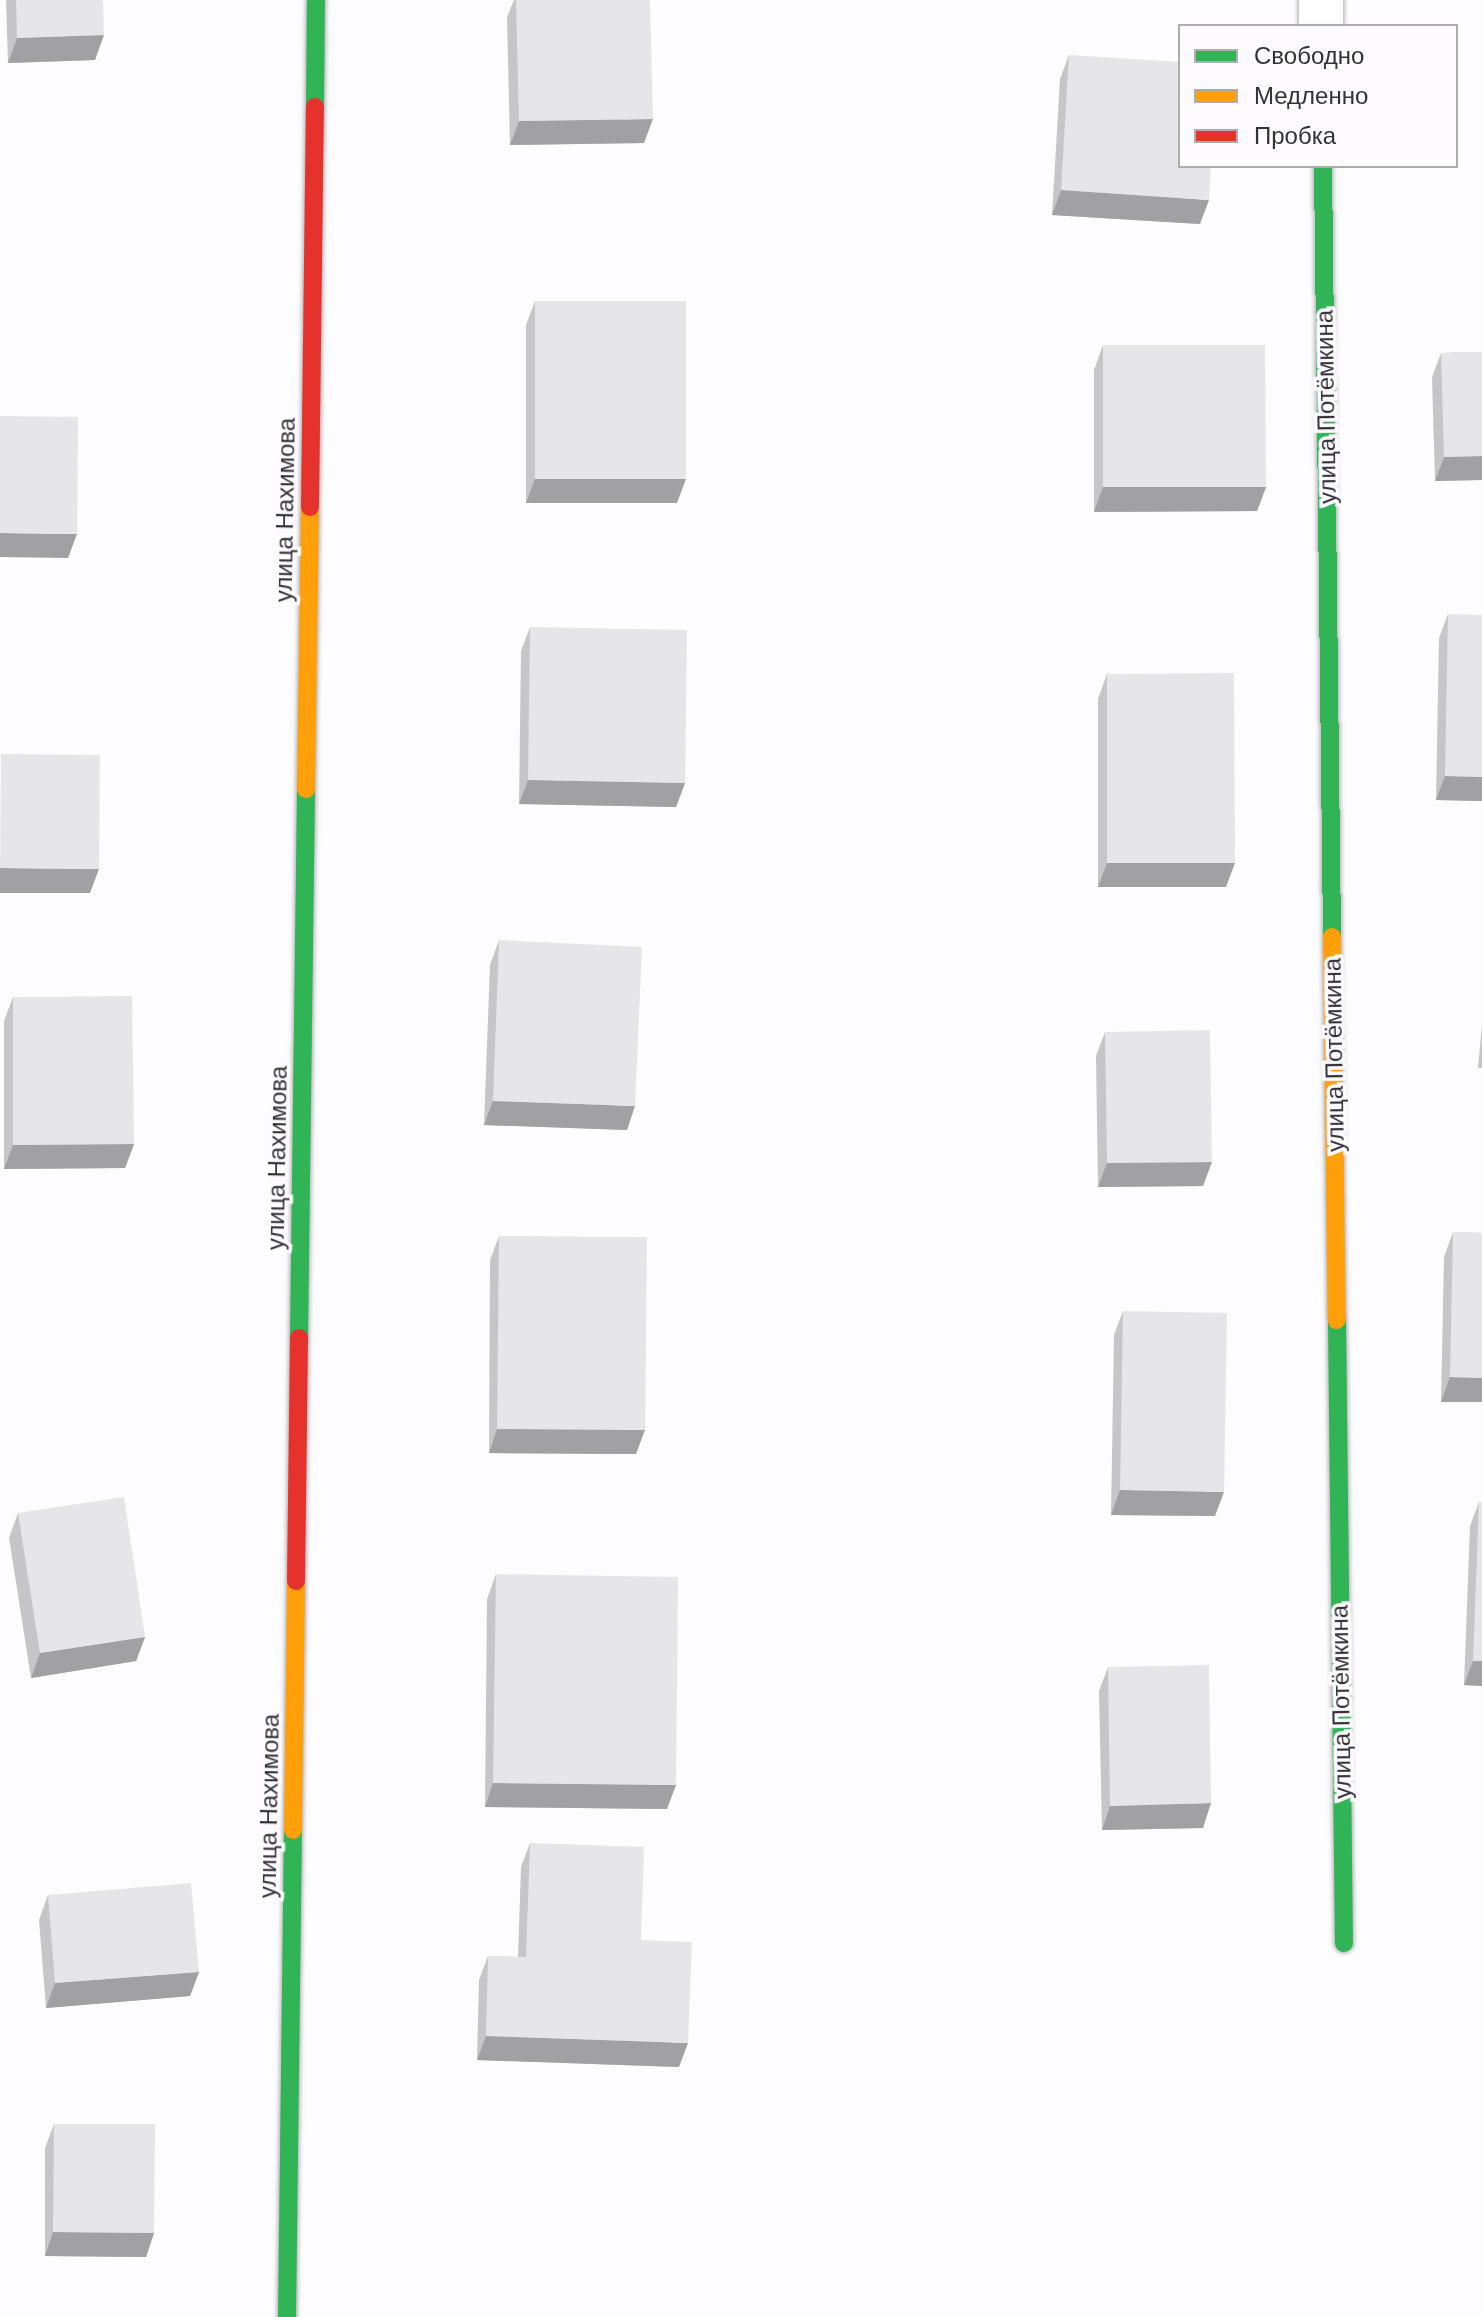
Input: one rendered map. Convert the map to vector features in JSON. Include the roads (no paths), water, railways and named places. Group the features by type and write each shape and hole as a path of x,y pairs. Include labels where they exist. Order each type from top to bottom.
{"street":[{"name":"улица Нахимова","path":"287,2317 316,0"},
{"path":"1321,0 1321,24"},
{"name":"улица Потёмкина","path":"1323,168 1344,1943"}]}
